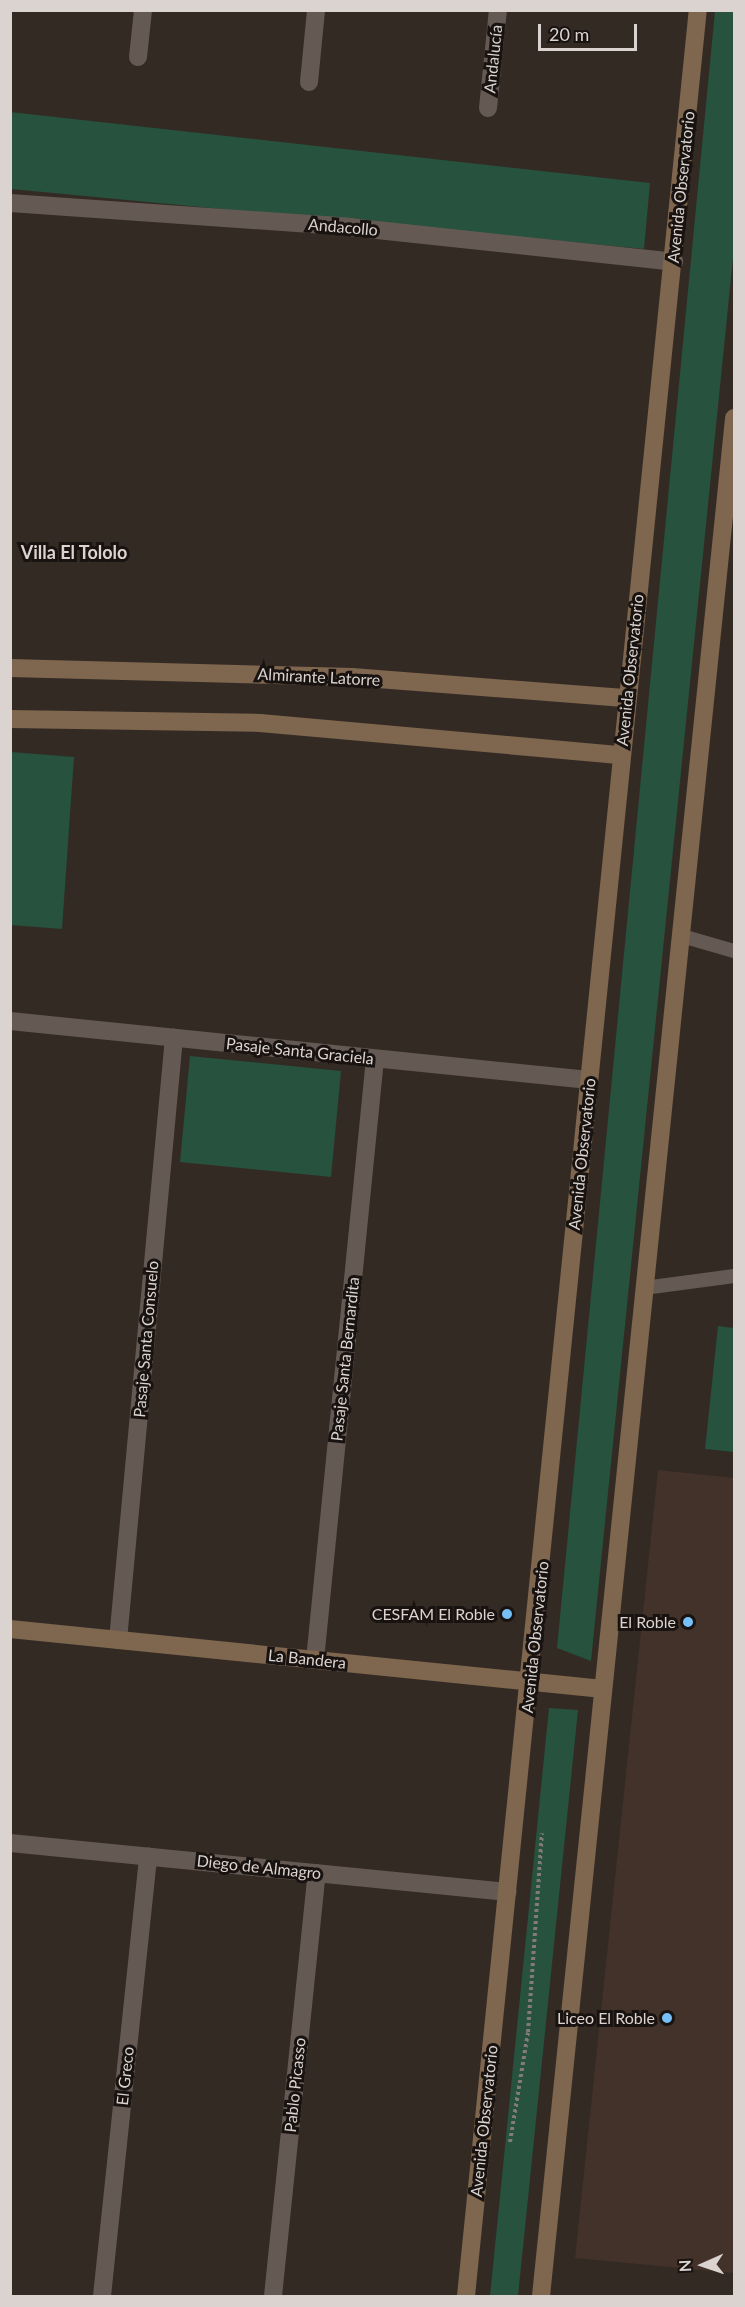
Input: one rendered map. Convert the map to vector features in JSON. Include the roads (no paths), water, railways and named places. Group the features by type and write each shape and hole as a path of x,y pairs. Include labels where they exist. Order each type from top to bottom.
{"main road":[{"name":"Avenida Observatorio","path":"466,2296 698,10"},
{"path":"541,2296 735,418"},
{"name":"Almirante Latorre","path":"10,669 352,677 627,698"},
{"path":"10,719 260,723 621,755"},
{"name":"La Bandera","path":"10,1629 603,1689"}],"street":[{"path":"138,57 143,10"},
{"path":"309,82 316,10"},
{"name":"Andalucía","path":"488,108 498,10"},
{"name":"Andacollo","path":"10,203 349,227 674,262"},
{"name":"Pasaje Santa Graciela","path":"10,1021 589,1080"},
{"name":"Pasaje Santa Consuelo","path":"118,1640 174,1038"},
{"name":"Pasaje Santa Bernardita","path":"315,1660 375,1059"},
{"name":"Diego de Almagro","path":"10,1843 508,1892"},
{"name":"El Greco","path":"102,2296 148,1856"},
{"name":"Pablo Picasso","path":"273,2296 317,1873"}],"lane":[{"path":"682,936 734,952"},
{"path":"644,1288 735,1276"}],"place":[{"name":"CESFAM El Roble","path":"507,1614"},
{"name":"El Roble","path":"688,1622"},
{"name":"Liceo El Roble","path":"667,2018"}],"district":[{"name":"Villa El Tololo","path":"74,552"}]}
